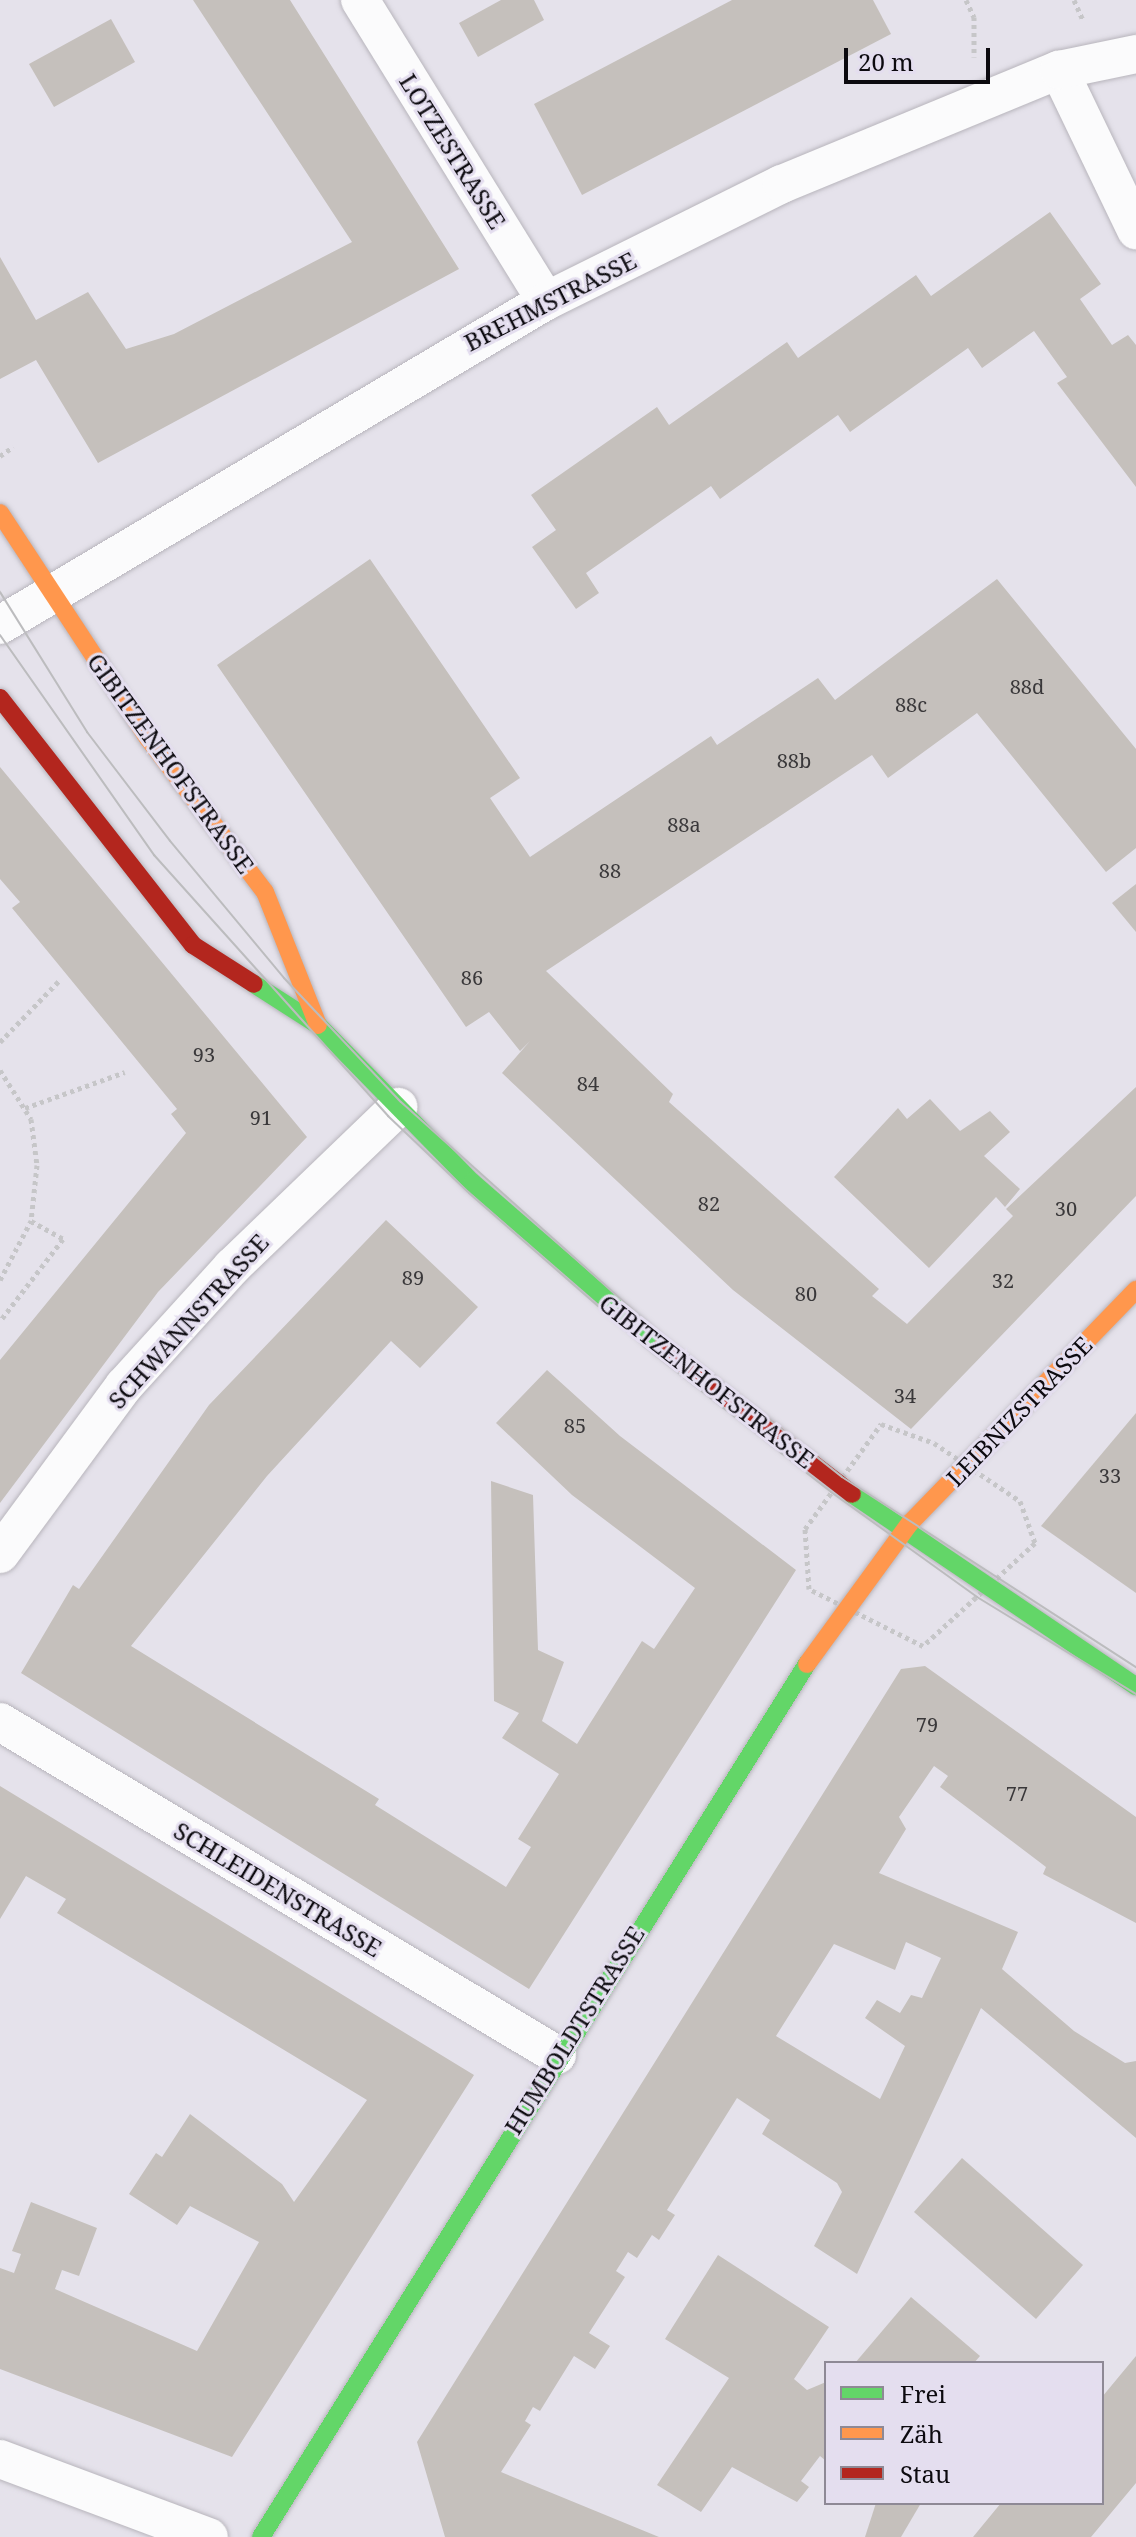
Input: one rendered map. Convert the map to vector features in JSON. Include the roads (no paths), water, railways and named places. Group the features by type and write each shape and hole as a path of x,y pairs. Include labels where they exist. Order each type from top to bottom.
{"main road":[{"name":"GIBITZENHOFSTRASSE","path":"0,513 148,738 265,892 318,1025"},
{"name":"GIBITZENHOFSTRASSE","path":"0,698 193,945 318,1025 398,1107 638,1329 903,1533 1136,1686"},
{"name":"LEIBNIZSTRASSE","path":"903,1533 1136,1290"},
{"name":"HUMBOLDTSTRASSE","path":"261,2537 557,2055 828,1632 903,1533"}],"street":[{"name":"LOTZESTRASSE","path":"360,0 546,301"},
{"name":"BREHMSTRASSE","path":"0,625 546,301 782,184 1059,70 1136,54"},
{"path":"1059,70 1136,230"},
{"name":"SCHWANNSTRASSE","path":"0,1554 124,1386 232,1267 398,1107"},
{"name":"SCHLEIDENSTRASSE","path":"0,1722 557,2055"},
{"path":"0,2459 209,2537"}],"tram line":[{"path":"0,592 87,732 170,841 284,978 401,1102 651,1326 842,1477 1136,1667"},
{"path":"0,635 154,855 388,1116 469,1193 645,1347 831,1492 977,1597 1136,1694"}]}
